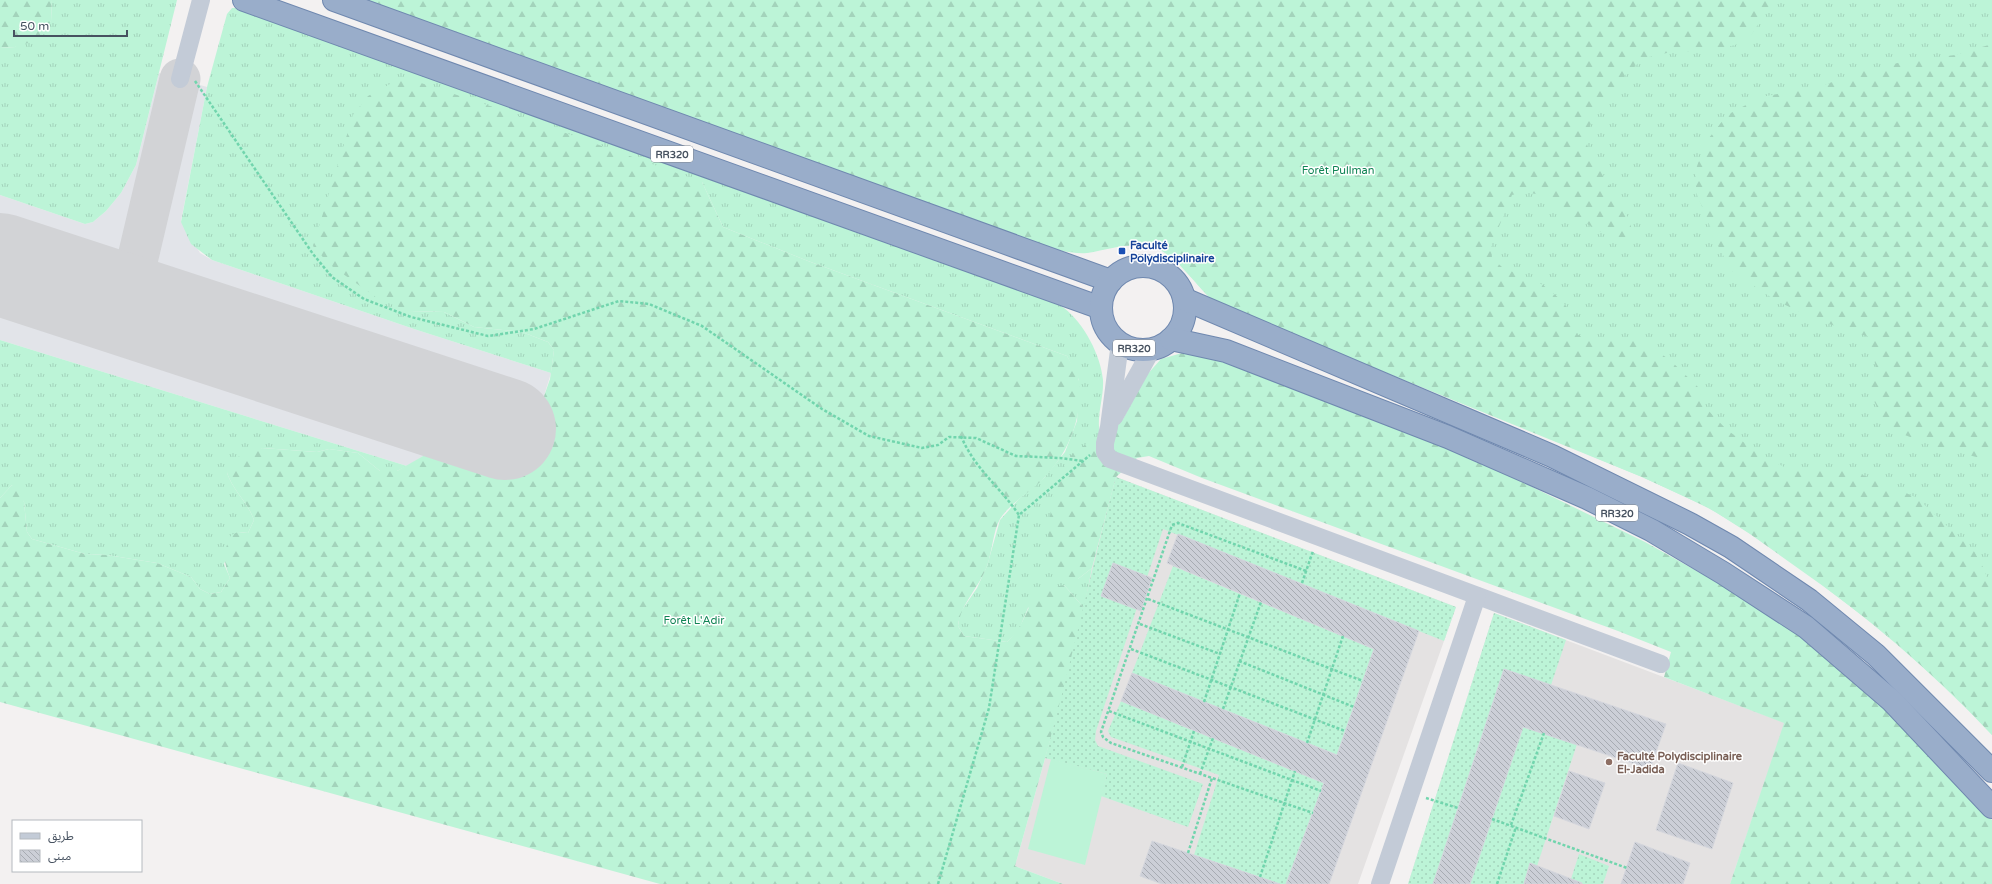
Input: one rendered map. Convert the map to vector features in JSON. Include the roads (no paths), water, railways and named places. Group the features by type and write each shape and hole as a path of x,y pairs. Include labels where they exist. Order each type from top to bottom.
{"highway":[{"name":"RR320","path":"244,0 1101,308 1104,321 1110,333 1120,343 1135,349 1162,344 1226,351 1448,437 1587,498 1651,530 1736,581 1806,626 1892,701 1992,807"},
{"name":"RR320","path":"334,0 1111,281 1123,271 1137,266 1153,267 1167,273 1178,285 1184,299 1185,314 1180,328 1162,344"},
{"path":"1101,308 1104,294 1111,281"},
{"name":"RR320","path":"1184,299 1552,456 1690,524 1731,547 1809,600 1876,654 1992,771"}],"street":[{"path":"182,72 200,0"},
{"path":"1120,343 1107,435 1106,452 1110,459 1661,664"},
{"path":"1107,435 1162,344"},
{"path":"1380,884 1477,596"}],"place":[{"name":"Faculté Polydisciplinaire","path":"1122,251"},
{"name":"Faculté Polydisciplinaire El-Jadida","path":"1609,762"}],"park label":[{"name":"Forêt Pullman","path":"1338,170"},
{"name":"Forêt L'Adir","path":"694,620"}]}
